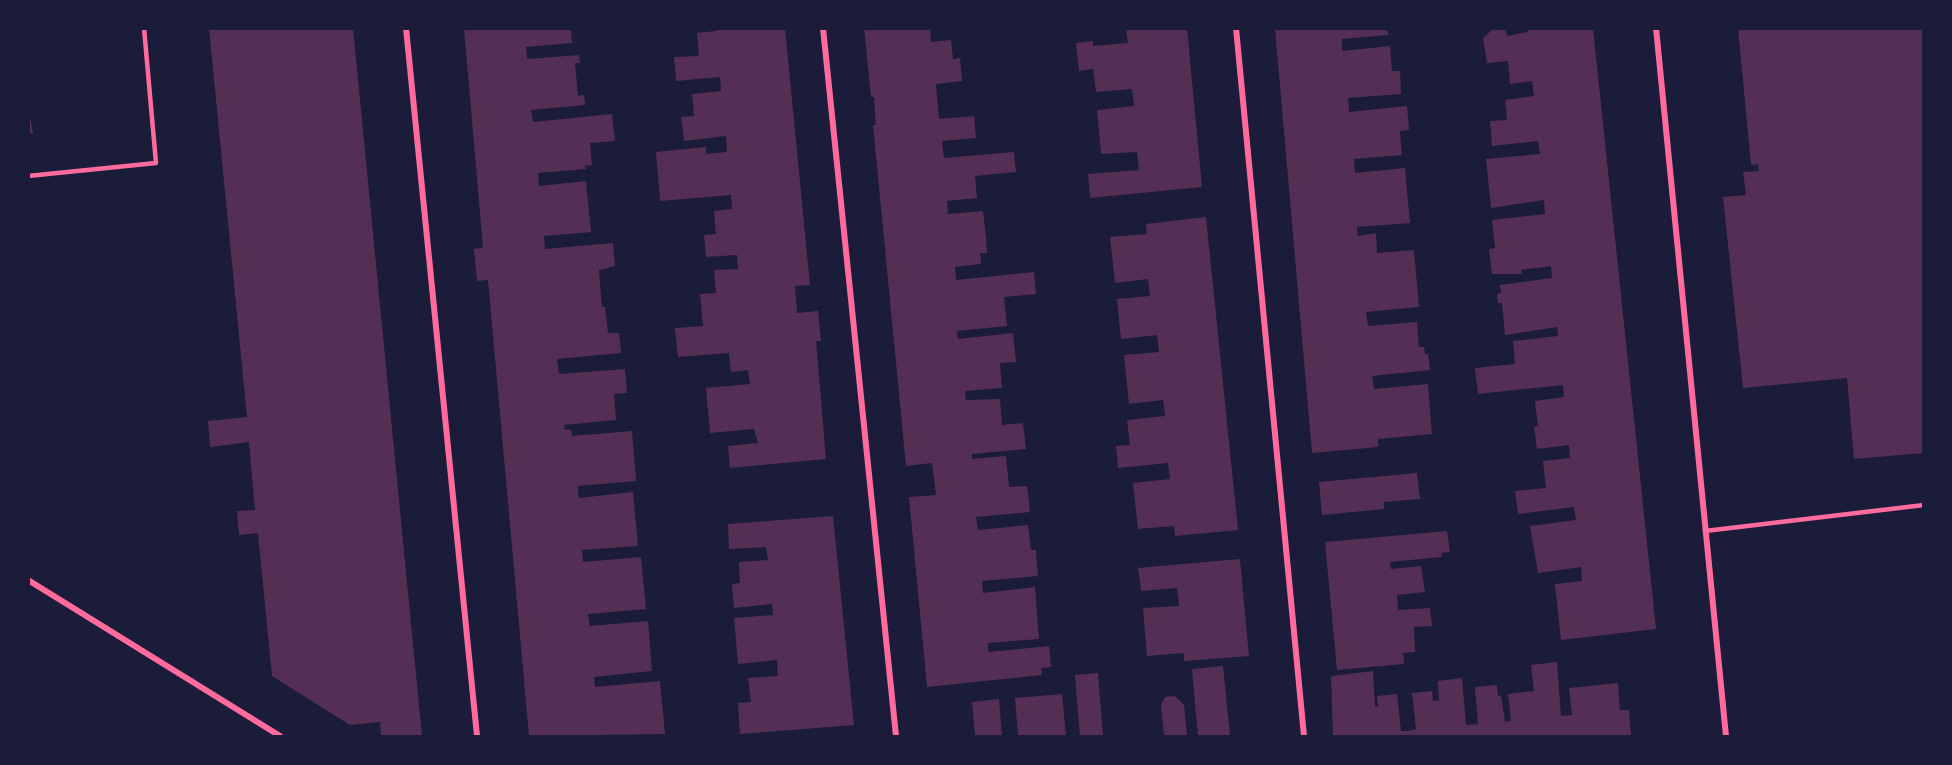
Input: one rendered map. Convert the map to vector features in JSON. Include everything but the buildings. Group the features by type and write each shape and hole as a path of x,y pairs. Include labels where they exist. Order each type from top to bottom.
{"street":[{"path":"406,28 477,736"},
{"path":"823,28 896,736"},
{"path":"1236,28 1304,736"},
{"path":"1656,28 1726,736"},
{"path":"28,580 280,736"}],"lane":[{"path":"28,176 156,163 144,28"},
{"path":"1705,531 1923,505"}]}
